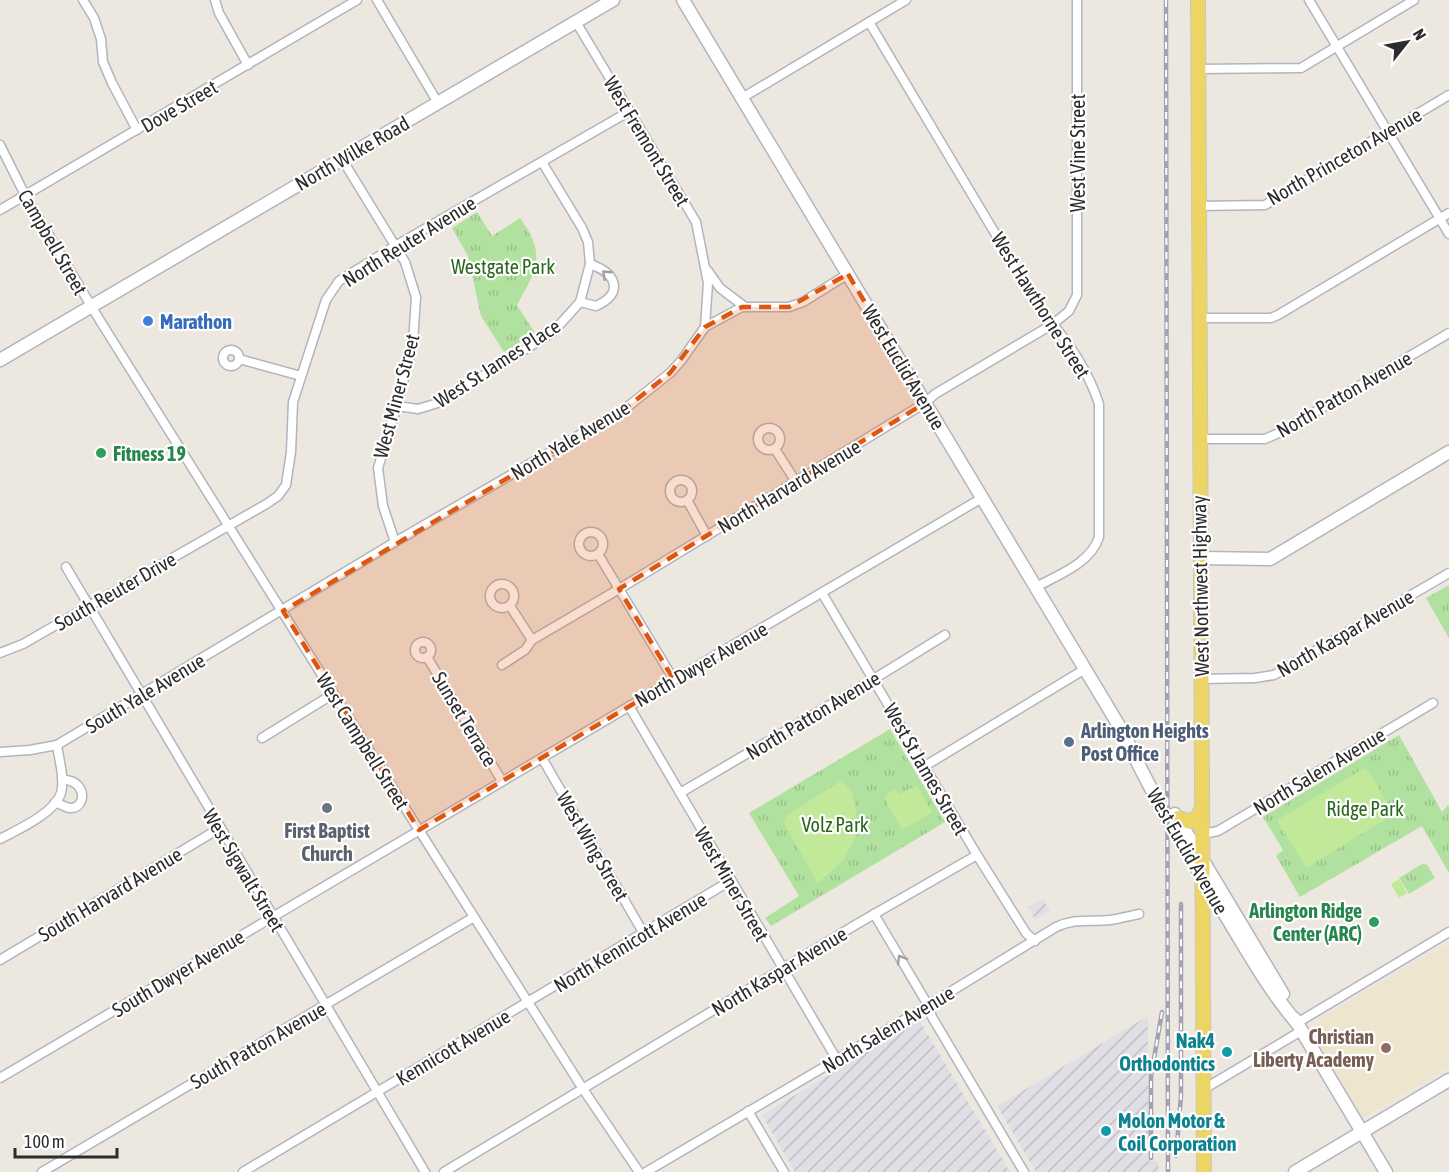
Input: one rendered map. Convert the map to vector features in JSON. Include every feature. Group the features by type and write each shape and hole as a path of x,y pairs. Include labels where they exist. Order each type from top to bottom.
{"main road":[{"name":"North Wilke Road","path":"0,360 613,0"},
{"name":"West Euclid Avenue","path":"683,0 1124,734 1142,758 1178,818 1386,1172"},
{"name":"West Northwest Highway","path":"1198,0 1204,1172"},
{"path":"1200,558 1270,559 1449,452"},
{"name":"West Euclid Avenue","path":"1124,734 1139,767 1203,880 1277,1000 1299,1027"},
{"path":"1178,818 1191,822 1199,815 1203,805"},
{"path":"1295,1172 1449,1080"}],"street":[{"path":"83,0 94,18 101,39 104,63 136,130"},
{"path":"215,0 219,13 248,65"},
{"name":"Dove Street","path":"0,210 357,0"},
{"path":"377,0 438,102"},
{"path":"742,98 906,0"},
{"name":"West Vine Street","path":"1074,305 1077,295 1077,0"},
{"path":"1309,0 1449,234"},
{"path":"1198,69 1301,68 1414,0"},
{"name":"West Fremont Street","path":"576,22 696,222 708,283 705,327"},
{"name":"West Hawthorne Street","path":"868,22 1042,312 1063,336 1094,390 1099,404 1099,537 1097,543 1085,559 1036,587"},
{"name":"North Princeton Avenue","path":"1198,206 1265,205 1449,95"},
{"name":"North Reuter Avenue","path":"228,526 268,503 286,484 291,452 293,402 326,300 339,281 394,246 630,111"},
{"name":"Campbell Street","path":"0,145 25,195 91,306"},
{"name":"West Miner Street","path":"342,159 405,262 416,297 413,343 378,468 383,506 395,542"},
{"name":"West St James Place","path":"397,406 418,409 441,402 554,332 580,302 590,264 588,242 542,162"},
{"path":"1199,318 1271,318 1449,213"},
{"path":"580,302 596,306 610,298 613,290 614,281 609,273 590,264"},
{"name":"West Fremont Street","path":"705,265 710,276 720,288 745,307"},
{"name":"North Yale Avenue","path":"283,611 395,542 626,408 670,373 705,327 745,307 789,308 848,274"},
{"name":"North Harvard Avenue","path":"502,665 525,650 532,640 620,589 925,403 935,394 1053,324 1065,316 1074,305"},
{"name":"West Campbell Street","path":"91,306 474,917 583,1089 639,1172"},
{"name":"North Patton Avenue","path":"1199,439 1265,439 1273,436 1449,333"},
{"path":"239,359 301,376"},
{"path":"775,449 796,482"},
{"name":"North Dwyer Avenue","path":"419,830 982,498"},
{"path":"687,500 707,536"},
{"name":"South Reuter Drive","path":"0,653 23,644 228,526"},
{"path":"598,554 674,680"},
{"name":"West Sigwalt Street","path":"66,567 425,1172"},
{"name":"North Kaspar Avenue","path":"1202,679 1255,678 1274,675 1449,573"},
{"name":"West St James Street","path":"822,593 1009,908 1026,933 1035,941"},
{"path":"510,606 532,640"},
{"name":"South Yale Avenue","path":"0,752 57,745 283,611"},
{"name":"North Patton Avenue","path":"680,793 945,635"},
{"name":"Sunset Terrace","path":"427,657 502,781"},
{"path":"925,766 1085,669"},
{"path":"262,738 333,694"},
{"name":"North Salem Avenue","path":"1203,834 1218,831 1433,703"},
{"name":"West Miner Street","path":"629,706 782,970 837,1060"},
{"path":"0,839 36,819 56,802 60,794 62,779 57,745"},
{"name":"West Wing Street","path":"542,758 644,934"},
{"path":"56,802 69,808 75,807 80,804 83,797 81,789 73,782 62,779"},
{"name":"South Harvard Avenue","path":"0,960 219,828"},
{"name":"South Dwyer Avenue","path":"0,1078 419,830"},
{"name":"North Kaspar Avenue","path":"444,1172 874,914 977,855"},
{"name":"North Kennicott Avenue","path":"529,1003 730,881"},
{"path":"874,914 1024,1172"},
{"name":"North Salem Avenue","path":"646,1172 1065,923 1082,919 1110,920 1139,914"},
{"name":"South Patton Avenue","path":"42,1172 474,917"},
{"path":"1204,1089 1449,932"},
{"name":"Kennicott Avenue","path":"243,1172 529,1003"},
{"path":"748,1111 784,1172"}],"highlighted area":[{"path":"848,274 925,403 619,589 674,680 419,830 283,611 626,408 670,373 705,327 742,307 789,307"}],"shaded area":[{"path":"1043,899 1050,911 1035,920 1028,907"},
{"name":"Christian Liberty Academy","path":"1449,943 1449,1067 1363,1118 1311,1029 1320,1023 1321,1018"},
{"path":"1148,1016 1149,1161 1158,1161 1159,1172 1036,1172 997,1106"},
{"path":"919,1020 1010,1172 795,1172 762,1115"}],"green space":[{"name":"Westgate Park","path":"477,212 492,236 520,218 534,242 536,252 534,271 517,305 535,333 504,352 481,316 468,256 452,228"},
{"path":"1449,585 1449,638 1426,598"},
{"name":"Volz Park","path":"890,729 945,822 771,926 765,918 799,896 749,813"},
{"name":"Ridge Park","path":"1399,735 1442,812 1448,805 1449,807 1449,873 1422,826 1300,897 1276,856 1283,850 1263,817"},
{"path":"1366,767 1394,814 1306,868 1277,820"},
{"path":"842,780 853,794 856,813 855,837 844,860 818,883 784,824 786,816"},
{"path":"917,785 932,812 902,830 885,797 891,790 896,790 900,794"},
{"path":"1422,864 1427,865 1435,878 1409,894 1399,878"},
{"path":"1399,879 1407,893 1399,898 1391,884"}],"railway":[{"path":"1166,0 1168,1172"},
{"path":"1176,1156 1181,1096 1181,904"},
{"path":"1151,1158 1151,1076 1162,1012"}],"place":[{"name":"Marathon","path":"148,321"},
{"name":"Fitness 19","path":"101,453"},
{"name":"Arlington Heights Post Office","path":"1069,742"},
{"name":"First Baptist Church","path":"327,808"},
{"name":"Arlington Ridge Center (ARC)","path":"1374,922"},
{"name":"Christian Liberty Academy","path":"1386,1048"},
{"name":"Nak4 Orthodontics","path":"1227,1052"},
{"name":"Molon Motor & Coil Corporation","path":"1106,1131"}]}
